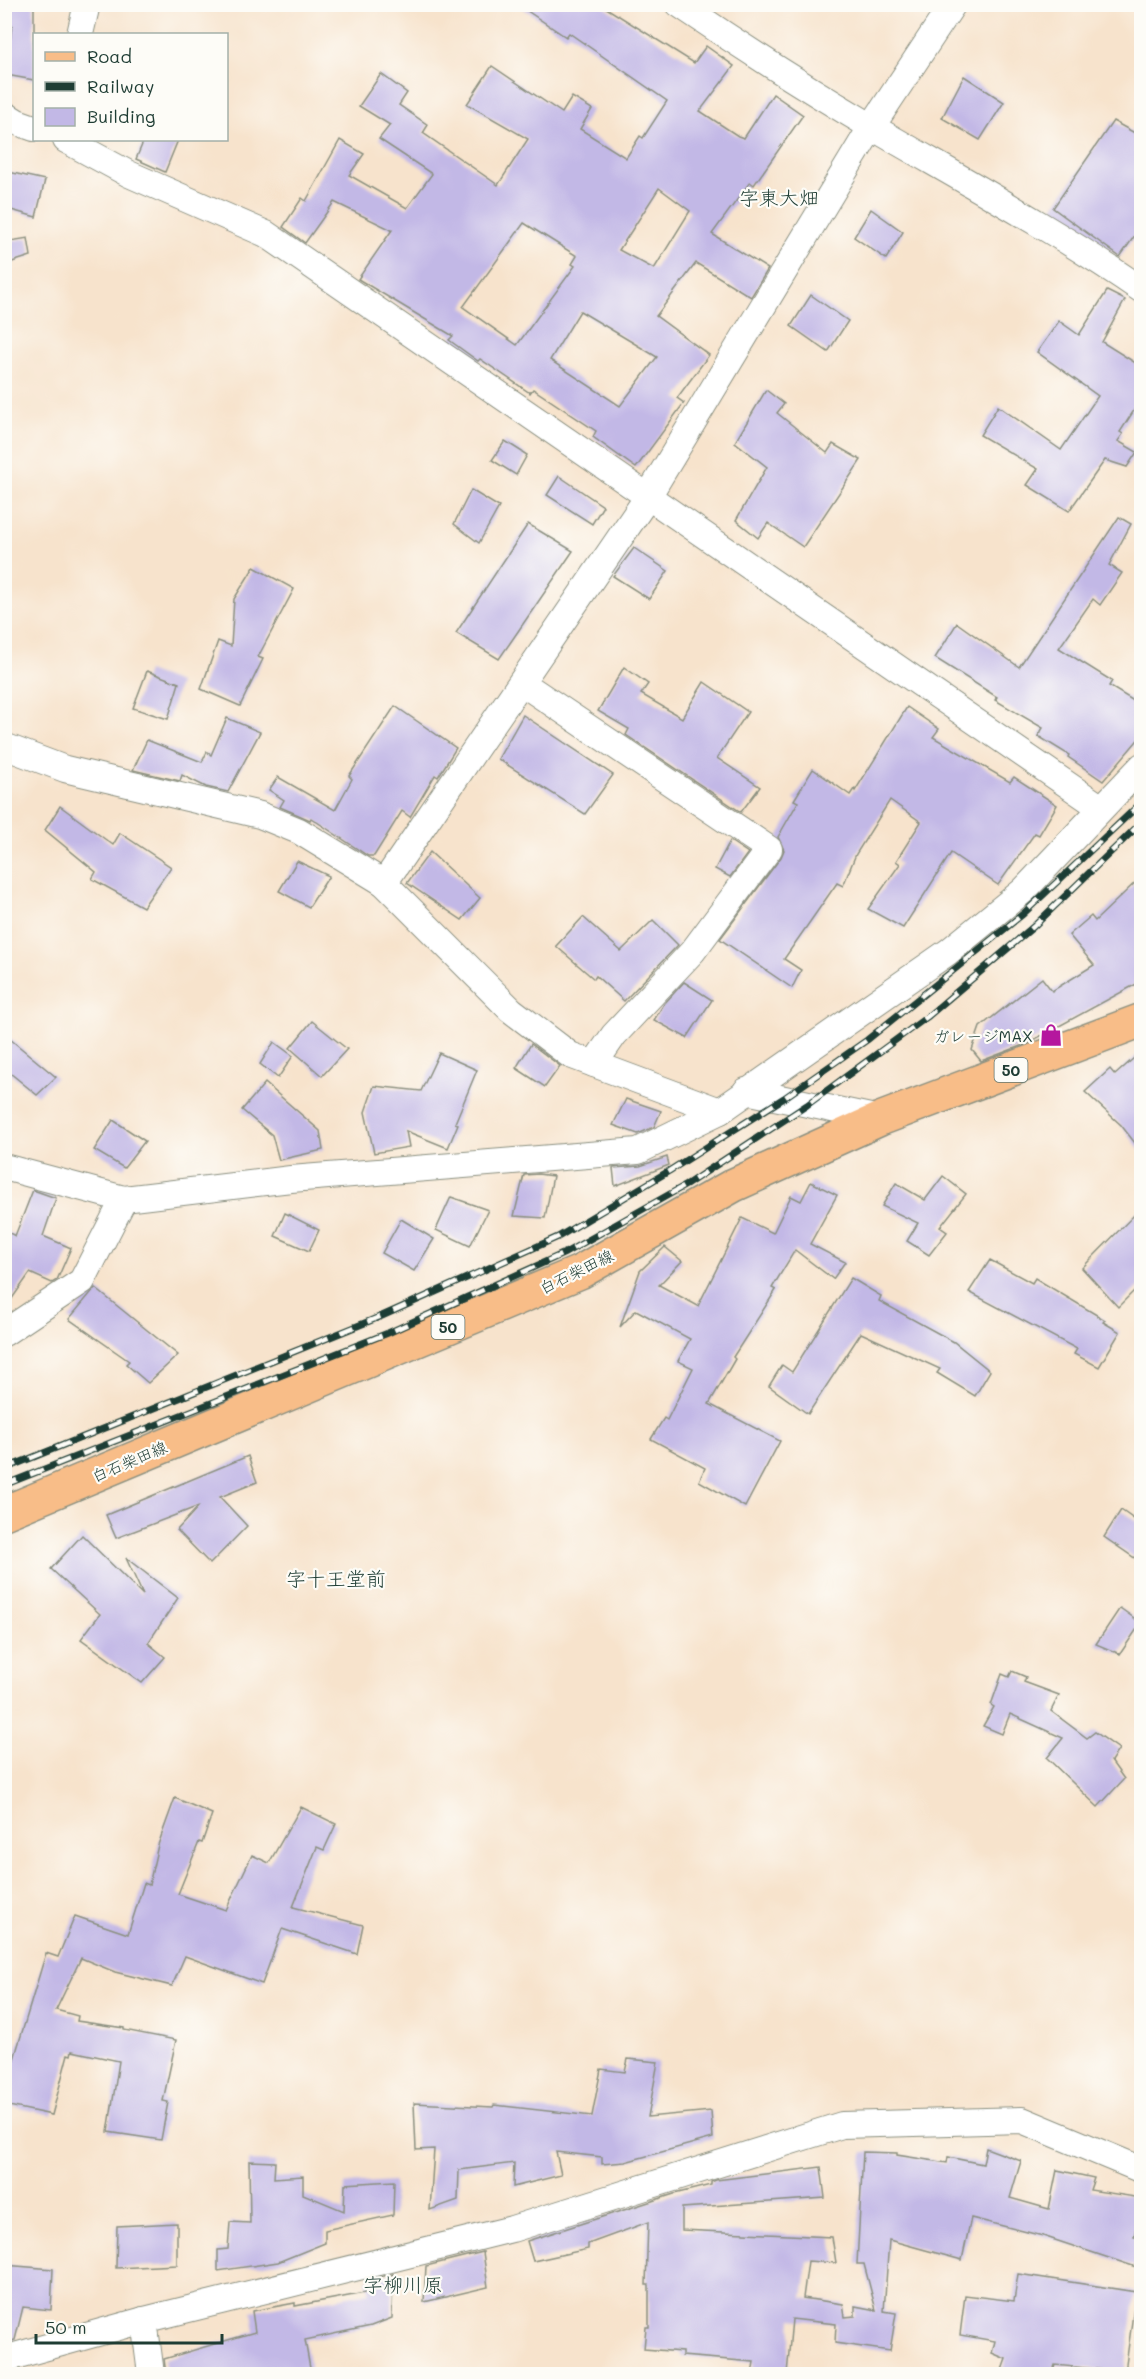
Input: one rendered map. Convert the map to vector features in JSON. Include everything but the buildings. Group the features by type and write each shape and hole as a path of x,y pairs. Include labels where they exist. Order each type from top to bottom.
{"main road":[{"name":"白石柴田線","path":"4,1512 580,1272 734,1185 880,1119 1142,1020"}],"street":[{"path":"80,33 87,4"},
{"path":"679,4 751,53 1078,246 1142,290"},
{"path":"384,883 647,498 872,126 953,4"},
{"path":"4,114 33,128"},
{"path":"68,141 129,174 266,234 647,498 1100,807"},
{"path":"522,682 769,849 693,951 614,1035 594,1064"},
{"path":"4,746 65,769 260,815 299,831 384,883 511,1010 570,1055 720,1111"},
{"path":"4,1167 124,1199 291,1179 638,1151 720,1111 948,952 1024,890 1100,807 1142,766"},
{"path":"746,1091 880,1119"},
{"path":"4,1333 82,1281 124,1199"},
{"path":"4,2359 144,2320 512,2229 842,2125 1022,2121 1142,2170"},
{"path":"144,2320 151,2374"}],"railway":[{"path":"4,1469 382,1316 558,1237 669,1171 784,1098 867,1040 1023,914 1142,802"},
{"path":"4,1485 388,1333 565,1253 686,1185 807,1105 927,1017 1033,927 1142,822"}],"place":[{"name":"ガレージMAX","path":"1051,1035"}],"district":[{"name":"字東大畑","path":"779,197"},
{"name":"字十王堂前","path":"336,1578"},
{"name":"字柳川原","path":"403,2284"}]}
